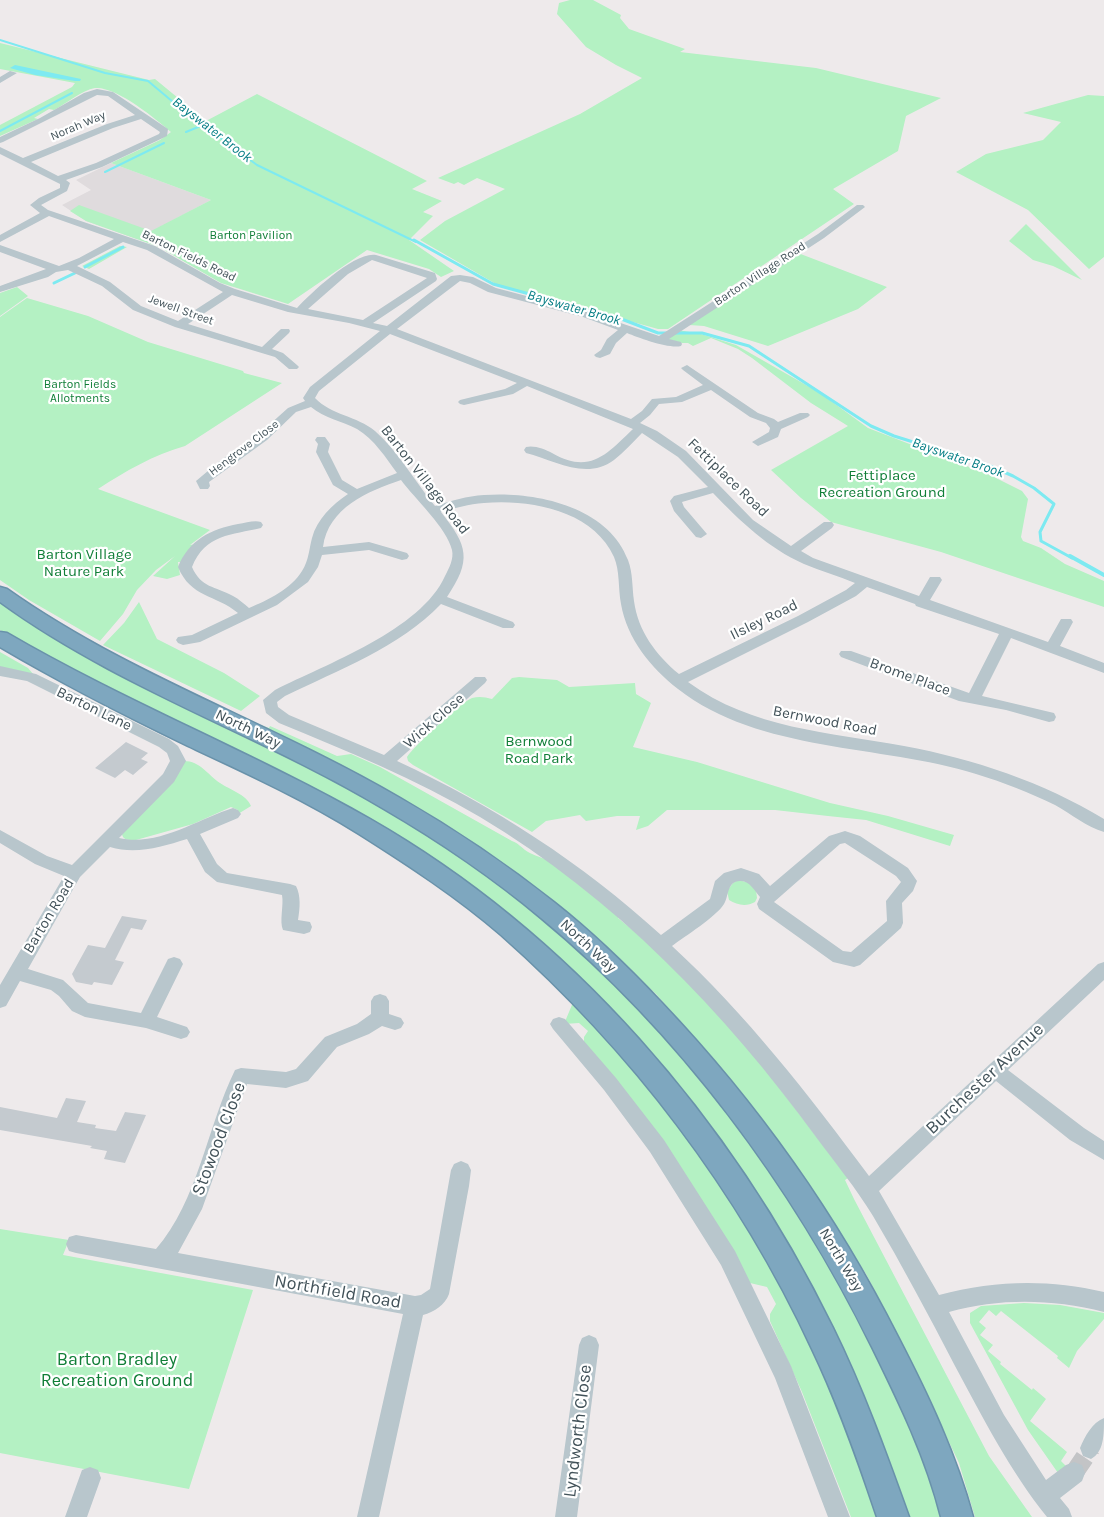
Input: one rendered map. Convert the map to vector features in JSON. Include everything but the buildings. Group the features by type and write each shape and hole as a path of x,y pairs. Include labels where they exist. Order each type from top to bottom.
{"highway":[{"name":"North Way","path":"0,593 60,632 118,665 391,802 429,825 512,882 599,954 637,992 699,1060 781,1166 828,1238 860,1291 892,1352 943,1465 957,1517"},
{"path":"0,638 68,679 282,783 366,827 404,851 485,908 567,980 633,1049 659,1080 712,1151 760,1225 820,1334 876,1467 893,1517"}],"street":[{"path":"0,71 13,73 0,80"},
{"path":"0,140 43,120 92,92 110,94 165,133 99,165 59,179"},
{"name":"Norah Way","path":"25,161 110,126 141,116"},
{"path":"0,150 25,161 65,183 64,189 35,205 48,213 0,239"},
{"name":"Barton Village Road","path":"666,335 820,236 860,208"},
{"name":"Barton Fields Road","path":"48,213 151,248 216,286 230,291 300,311 387,330"},
{"path":"0,289 44,275 123,238"},
{"name":"Jewell Street","path":"0,248 60,267 81,271 106,284 137,308 179,325 279,355 293,367"},
{"path":"300,311 313,298 366,259 378,257 431,275 432,279 424,285 364,324"},
{"path":"312,402 309,398 314,389 387,330 455,278 459,277 472,280 492,290 587,315 625,329 666,335 677,344"},
{"path":"179,325 230,291"},
{"path":"606,354 611,341 625,329"},
{"name":"Fettiplace Road","path":"387,330 526,382 636,426 664,440 682,454 749,523 791,552 827,570 1007,632 1104,668"},
{"path":"265,350 285,332"},
{"path":"688,368 754,415 770,421 776,427"},
{"path":"464,402 510,392 526,382"},
{"path":"530,450 545,453 549,456 582,466 600,464 636,426 656,401 678,400 712,385"},
{"name":"Barton Village Road","path":"269,705 270,700 280,693 402,630 439,599 456,566 458,551 450,535 370,434 333,416 312,402"},
{"name":"Hengrove Close","path":"199,483 220,466 263,437 292,410 312,402"},
{"path":"776,427 804,415"},
{"path":"758,442 774,434 776,427"},
{"path":"321,440 324,444 322,452 337,482 356,494"},
{"path":"183,640 195,639 284,596 298,584 311,567 319,535 324,524 343,503 356,494 404,475"},
{"path":"700,534 678,508 676,501 716,489"},
{"name":"Bernwood Road","path":"432,510 476,500 524,500 561,509 594,526 612,544 622,563 628,606 637,633 661,667 696,695 750,721 784,732 902,751 975,769 1018,784 1104,826"},
{"path":"248,614 229,599 202,590 192,582 185,567 191,554 206,540 238,524 257,525"},
{"path":"791,552 828,525"},
{"path":"316,552 369,546 402,556"},
{"path":"921,603 935,580"},
{"name":"Ilsley Road","path":"677,681 803,619 851,593 863,583"},
{"path":"439,599 508,625"},
{"path":"1052,648 1066,622"},
{"path":"974,698 1007,632"},
{"name":"Brome Place","path":"846,654 964,696 1049,717"},
{"name":"Barton Lane","path":"0,671 31,677 164,743 173,750 178,761"},
{"name":"Wick Close","path":"387,762 480,680"},
{"name":"North Way","path":"269,705 271,710 284,719 387,762 486,813 539,846 615,905 660,945 709,993 764,1054 867,1190 934,1306 1008,1444 1061,1517"},
{"name":"Barton Road","path":"0,1001 74,873 169,778 178,761"},
{"path":"108,840 124,845 137,846 191,832 233,814"},
{"path":"191,832 211,868 223,878 290,890 292,908 289,925 304,928"},
{"path":"0,836 41,860 74,873"},
{"path":"845,837 854,840 902,872 909,881 907,887 894,901 895,923 854,960 839,957 765,904 769,896 836,840 845,837"},
{"path":"660,945 717,902 721,886 730,877 741,874 753,878 769,896"},
{"path":"146,1021 174,964"},
{"name":"Burchester Avenue","path":"867,1190 1104,969"},
{"path":"16,973 56,985 69,995 78,1007 85,1010 146,1021 181,1032"},
{"name":"Stowood Close","path":"159,1260 172,1245 192,1209 241,1076 286,1080 302,1075 331,1042 363,1029 385,1014"},
{"path":"559,1024 610,1084 657,1146 728,1258 784,1373 839,1517"},
{"path":"995,1070 1077,1134 1104,1151"},
{"path":"415,1306 425,1305 439,1294 452,1224 458,1203 461,1170"},
{"name":"Northfield Road","path":"76,1244 415,1306 368,1517"},
{"path":"934,1306 961,1298 1010,1291 1060,1293 1104,1302"},
{"name":"Lyndworth Close","path":"566,1517 589,1345"},
{"path":"1091,1448 1104,1429"},
{"path":"1044,1496 1074,1473"},
{"path":"76,1517 90,1478"}],"shaded area":[{"path":"111,163 211,200 137,239 86,221 62,205 91,190 76,180"}],"green space":[{"path":"570,0 593,0 621,15 620,18 629,29 685,49 680,52 816,68 941,98 906,116 898,151 833,189 854,204 668,329 658,329 496,284 420,240 445,221 505,189 477,178 464,185 458,182 454,184 438,178 580,114 642,78 586,47 557,14 559,3"},
{"name":"Barton Pavilion","path":"0,43 149,80 155,79 206,121 257,94 427,181 412,189 442,201 423,212 433,216 409,240 454,271 441,277 429,269 367,250 288,304 221,283 159,247 86,221 70,211 79,205 151,231 211,200 111,163 160,140 171,132 135,104 114,92 104,89 90,89 54,110 49,109 34,118 38,119 0,136 0,125 72,87 75,83 0,69"},
{"path":"1088,95 1104,96 1104,257 1089,269 1028,210 956,172 986,154 1043,140 1061,122 1023,113"},
{"path":"1026,224 1082,280 1053,266 1033,260 1009,241"},
{"path":"120,246 127,247 89,269 82,266"},
{"path":"798,253 887,287 858,309 768,346 704,326 689,325"},
{"path":"17,287 28,296 0,316 0,293"},
{"path":"27,298 88,316 148,342 243,371 244,373 282,383 185,446 140,464 98,489 210,530 190,545 196,544 182,562 178,562 180,575 167,579 153,576 175,556 156,570 137,590 123,614 100,641 29,600 0,580 0,317"},
{"name":"Fettiplace Recreation Ground","path":"678,330 701,334 736,345 820,393 868,428 990,475 1022,491 1028,499 1021,537 1023,541 1041,548 1065,564 1104,581 1104,607 941,552 831,522 801,498 771,470 848,426 811,403 738,349 711,338 693,346 688,343 667,339"},
{"path":"0,600 327,776 432,835 563,932 672,1041 780,1181 868,1331 921,1453 942,1517 906,1517 686,1095 645,1045 577,975 535,936 476,889 399,838 89,681 6,634 0,630"},
{"path":"139,602 157,639 224,673 260,696 241,711 103,645 124,623"},
{"path":"0,652 28,668 34,675 0,667"},
{"name":"Bernwood Road Park","path":"512,678 557,680 569,687 635,683 636,694 651,703 633,747 697,762 830,803 888,816 954,835 950,846 866,820 775,810 667,810 648,826 636,830 640,816 617,816 586,821 580,815 546,821 532,832 413,765 408,761 407,757 438,725 466,701 477,697 492,699"},
{"path":"255,723 269,728 270,726 337,756 351,754 380,767 516,843 528,852 548,860 618,914 618,918 653,947 737,1032 848,1178 845,1180 854,1199 989,1456 1032,1517 975,1517 959,1463 899,1337 866,1274 815,1196 697,1042 656,994 572,919 253,726"},
{"path":"184,761 195,763 220,783 242,795 251,806 238,814 238,810 231,807 193,824 136,840 124,838 122,834"},
{"path":"738,880 750,883 756,890 757,898 755,902 742,905 729,900 727,891"},
{"path":"574,1000 701,1147 764,1251 825,1375 881,1517 851,1517 802,1392 770,1321 770,1314 776,1304 767,1287 750,1283 584,1043 584,1037 588,1031 579,1023 564,1024"},
{"name":"Barton Bradley Recreation Ground","path":"0,1229 69,1240 63,1255 253,1290 189,1489 0,1453"},
{"path":"1024,1303 1060,1305 1104,1313 1104,1319 1077,1351 1069,1368 1057,1358 1058,1356 1001,1311 996,1316 989,1310 979,1322 986,1328 980,1335 993,1345 988,1351 1001,1362 1000,1364 1046,1399 1030,1421 1067,1452 1061,1461 1067,1467 1058,1473 1028,1430 970,1323 970,1313 981,1306"}],"water":[{"path":"15,65 81,79 80,81 75,81 35,75 10,68"}],"waterway":[{"name":"Bayswater Brook","path":"0,40 105,73 148,81 203,125"},
{"path":"0,131 72,93"},
{"path":"186,132 203,125"},
{"name":"Bayswater Brook","path":"203,125 257,165 416,242"},
{"path":"105,172 164,143"},
{"name":"Bayswater Brook","path":"414,240 493,284 624,320 658,333 702,333 749,346 871,426 894,436 990,466 1034,488 1054,504 1040,532 1041,541 1072,558"},
{"path":"85,267 123,247"},
{"path":"54,283 75,273"},
{"name":"Bayswater Brook","path":"1070,556 1104,575"}],"tunnel":[{"path":"1074,1473 1091,1448"}],"park label":[{"name":"Barton Fields Allotments","path":"80,392"},
{"name":"Barton Village Nature Park","path":"84,564"}]}
